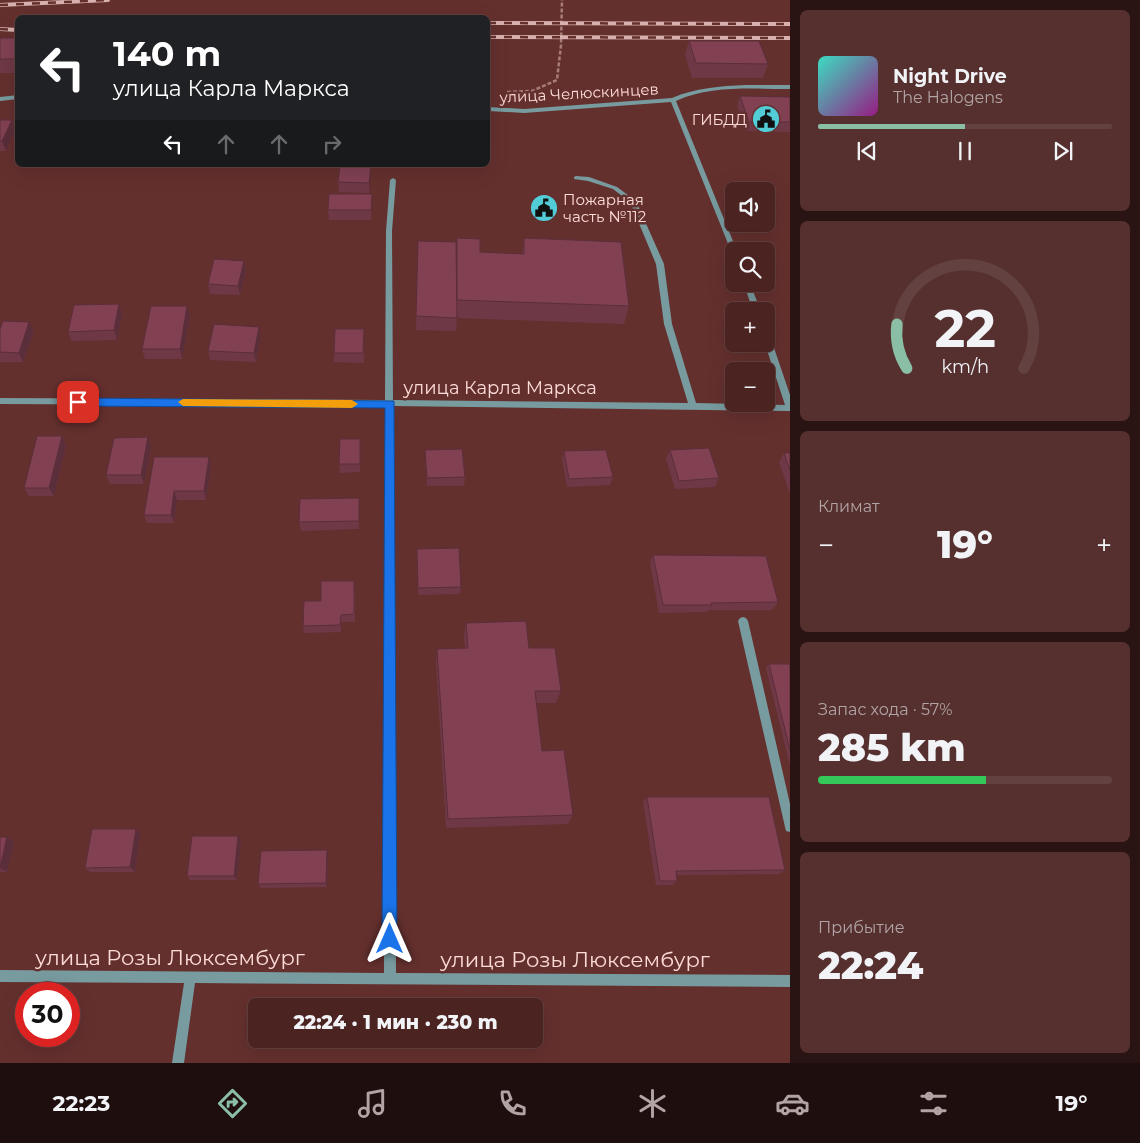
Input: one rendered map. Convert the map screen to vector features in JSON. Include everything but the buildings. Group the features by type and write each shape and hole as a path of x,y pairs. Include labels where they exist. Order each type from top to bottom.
{"street":[{"name":"улица Челюскинцев","path":"490,109 524,110 673,100 684,94 705,90 790,87"},
{"path":"0,99 15,97"},
{"path":"673,100 730,242"},
{"path":"576,178 589,179 615,188 633,201 660,264 668,324 693,406"},
{"path":"390,978 389,231 393,180"},
{"path":"771,352 790,408"},
{"name":"улица Карла Маркса","path":"0,401 390,404 466,402 790,408"},
{"path":"743,621 790,827"},
{"name":"улица Розы Люксембург","path":"0,976 790,980"},
{"path":"178,1063 190,978"}],"path":[{"path":"505,92 532,91 557,80 562,0"}],"railway":[{"path":"0,5 108,0"},
{"path":"490,23 790,24"},
{"path":"0,29 15,30"},
{"path":"490,37 790,38"}],"slow traffic":[{"path":"183,402 352,404"}],"place":[{"name":"ГИБДД","path":"766,119"},
{"name":"Пожарная часть №112","path":"544,208"}],"route":[{"path":"78,402 390,404 390,939"}]}
